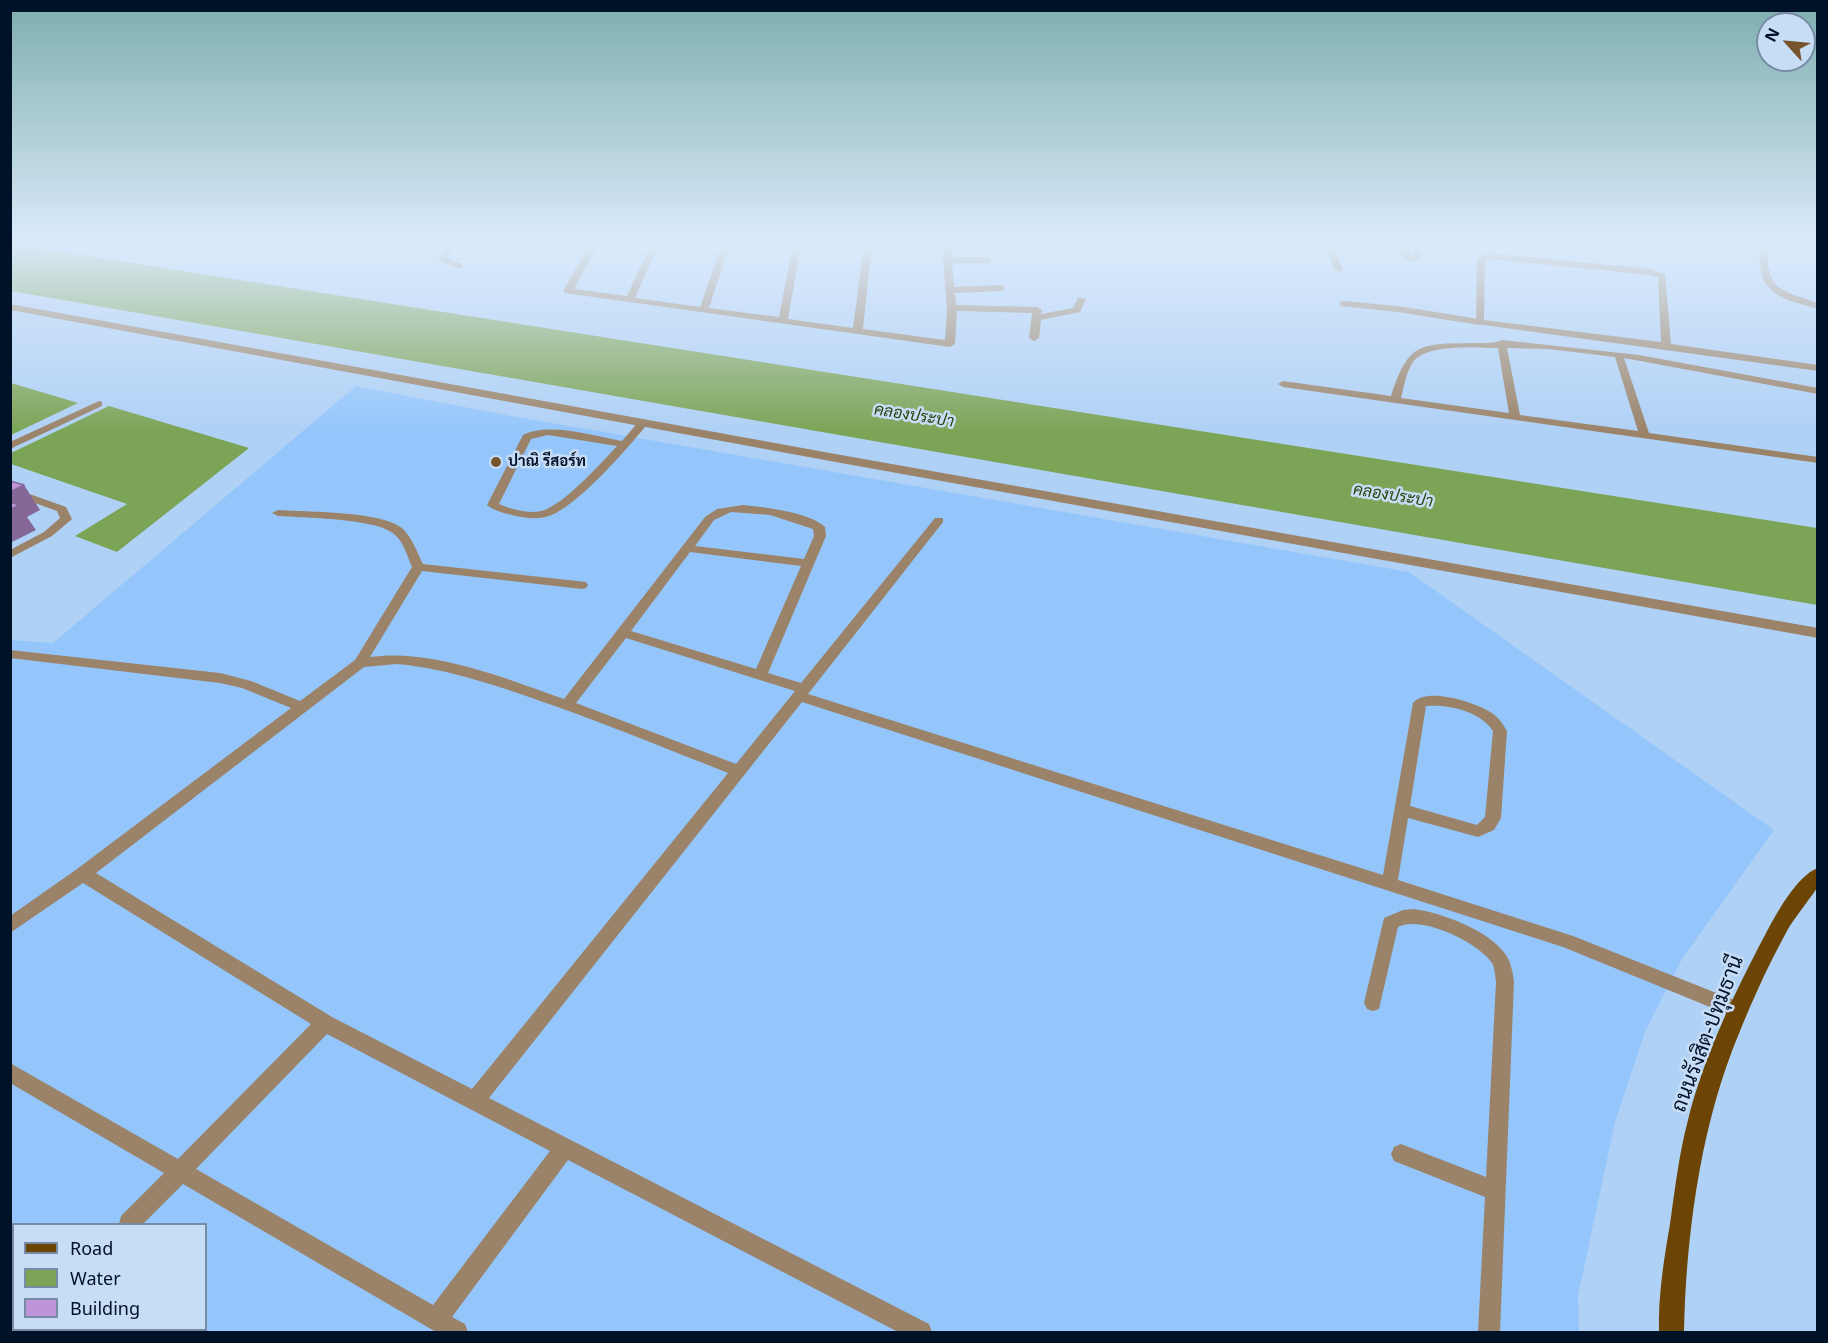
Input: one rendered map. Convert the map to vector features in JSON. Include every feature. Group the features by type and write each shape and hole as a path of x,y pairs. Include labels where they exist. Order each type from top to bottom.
{"main road":[{"name":"ถนนรังสิต-ปทุมธานี","path":"1671,1332 1672,1300 1691,1158 1704,1099 1738,1010 1770,943 1807,885 1818,875"}],"street":[{"path":"10,307 841,459 1818,633"},
{"path":"687,307 950,344 952,308 1037,310 1034,338"},
{"path":"783,320 785,307"},
{"path":"858,330 861,307"},
{"path":"1036,318 1077,310 1078,307"},
{"path":"1479,307 1479,322 1517,329 1600,336 1818,368"},
{"path":"1665,307 1666,346"}],"lane":[{"path":"1372,307 1479,322"},
{"path":"1502,343 1515,417"},
{"path":"1395,400 1409,362 1421,351 1440,347 1502,343 1619,356 1698,368 1818,392"},
{"path":"1619,356 1645,436"},
{"path":"1283,384 1818,460"},
{"path":"10,447 99,404"},
{"path":"624,444 548,432 535,433 526,437 493,505 535,515 556,510 624,444 644,422"},
{"path":"10,490 62,509 66,519 48,534 10,555"},
{"path":"568,704 624,633 686,548 709,519 720,511 738,509 803,519 819,527 820,536 760,676"},
{"path":"278,513 378,522 395,528 405,538 418,567"},
{"path":"475,1101 939,520"},
{"path":"686,548 808,563"},
{"path":"418,567 582,585"},
{"path":"10,926 83,874 360,663 418,567"},
{"path":"624,633 760,676 802,693 1389,886 1567,941 1738,1010"},
{"path":"10,654 220,678 246,684 301,707"},
{"path":"360,663 376,659 452,667 568,704 739,771"},
{"path":"1389,886 1420,703 1436,699 1448,702 1482,714 1498,725 1500,731 1493,818 1488,826 1478,831 1402,810"},
{"path":"83,874 325,1023 921,1332"},
{"path":"1373,1003 1390,923 1402,917 1421,917 1465,933 1485,944 1501,961 1505,982 1489,1332"},
{"path":"130,1223 325,1023"},
{"path":"10,1072 457,1332"},
{"path":"436,1320 565,1148"},
{"path":"1401,1154 1495,1191"}],"shaded area":[{"path":"356,386 506,415 1409,572 1774,830 1682,959 1645,1032 1615,1122 1578,1296 1579,1332 11,1332 10,640 53,643"}],"water":[{"name":"คลองประปา","path":"101,307 410,307 1817,528 1817,605"},
{"path":"11,383 78,403 11,435"},
{"path":"109,406 249,448 117,552 75,536 127,504 11,464 11,453"}],"building":[{"path":"10,481 24,485 10,492"},
{"path":"10,502 19,505 10,510"}],"place":[{"name":"ปาณิ รีสอร์ท","path":"496,462"}]}
